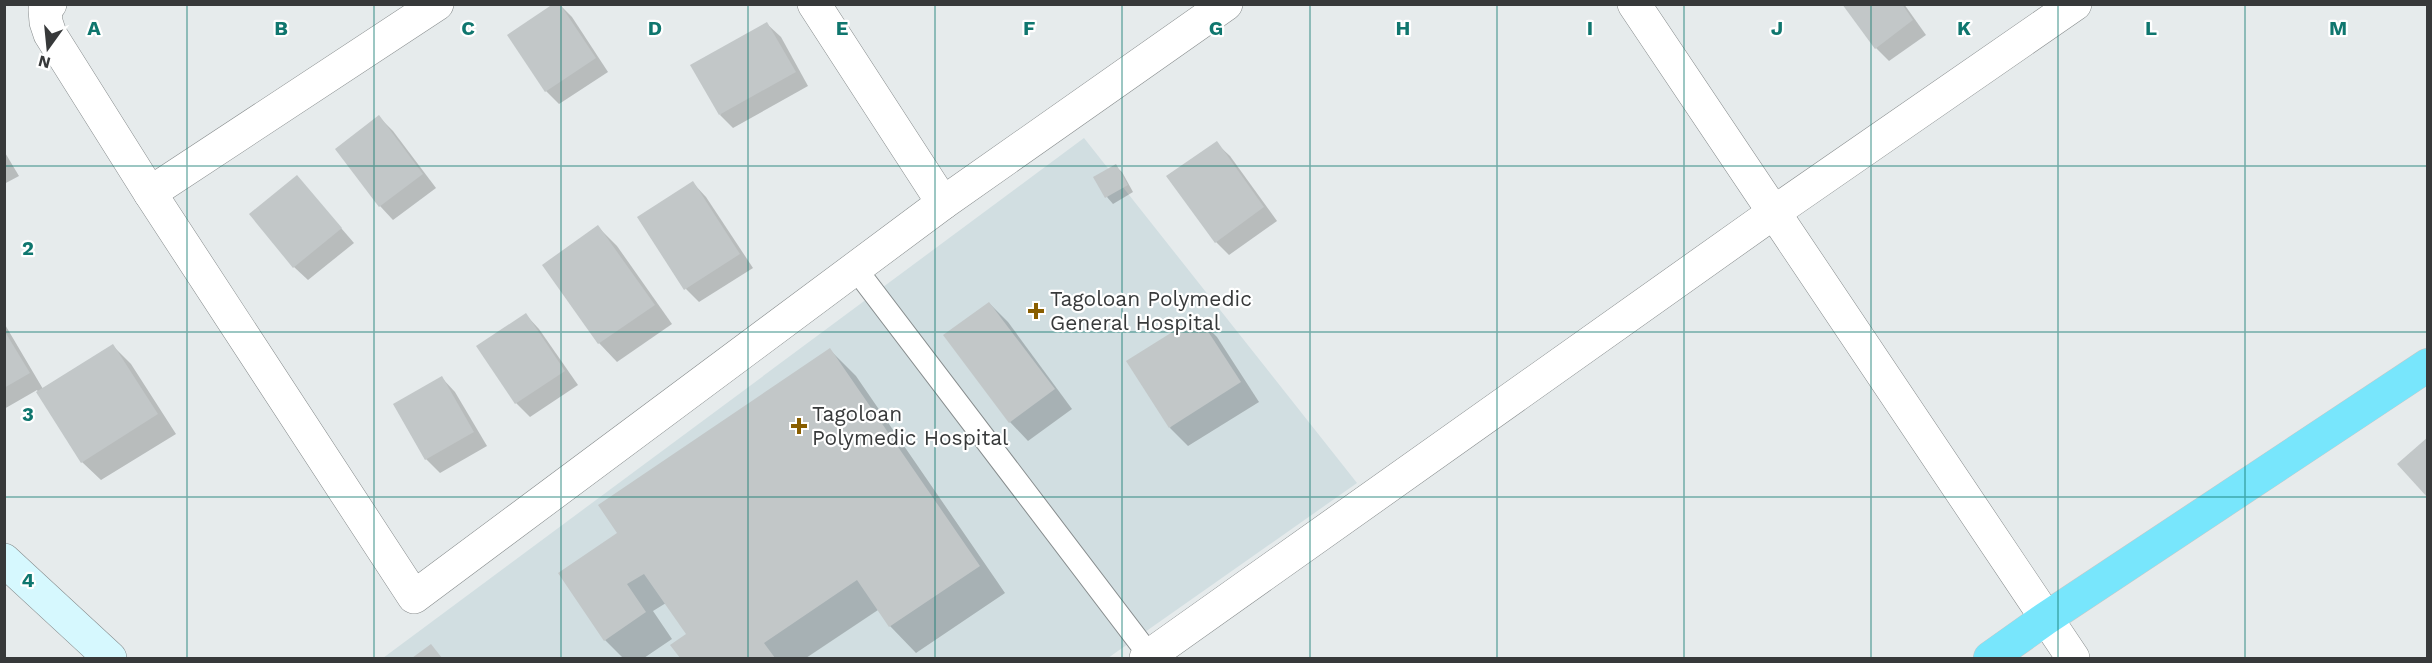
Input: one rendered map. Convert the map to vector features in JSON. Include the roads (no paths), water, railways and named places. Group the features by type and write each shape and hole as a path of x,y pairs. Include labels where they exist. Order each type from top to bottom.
{"highway":[{"path":"1990,658 2427,365"}],"main road":[{"path":"4,560 110,658"}],"street":[{"path":"50,4 45,10 50,34 150,193 414,597 943,203 1226,4"},
{"path":"150,193 437,4"},
{"path":"814,4 943,203"},
{"path":"1634,4 2073,658"},
{"path":"1148,657 1773,213 2075,4"}],"lane":[{"path":"855,268 1148,657"}],"place":[{"name":"Tagoloan Polymedic General Hospital","path":"1036,311"},
{"name":"Tagoloan Polymedic Hospital","path":"799,426"}]}
